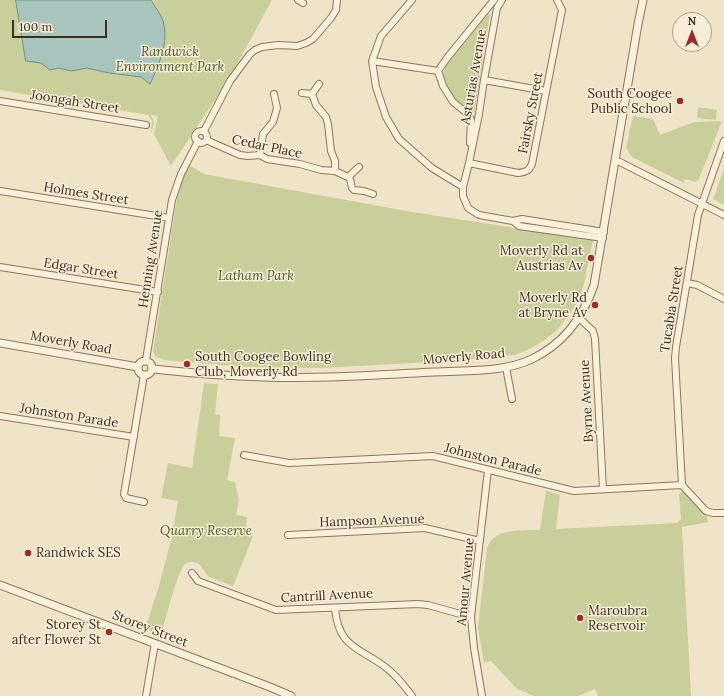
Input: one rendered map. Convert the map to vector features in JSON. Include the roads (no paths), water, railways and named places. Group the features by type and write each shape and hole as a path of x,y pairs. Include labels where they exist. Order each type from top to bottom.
{"street":[{"path":"204,131 230,81 254,50 262,47 278,45 297,46 313,39 336,10 337,0"},
{"path":"412,0 381,36 372,61 376,87 386,117 399,139 432,168 463,186"},
{"name":"Asturias Avenue","path":"470,161 471,120 468,114 453,102 443,86 438,71 494,0"},
{"name":"Asturias Avenue","path":"502,0 497,8 479,114 470,161 463,186 463,196 468,208 479,215 514,221 522,219 603,235"},
{"name":"Fairsky Street","path":"470,161 518,173 526,172 530,168 562,10 557,0"},
{"name":"Moverly Road","path":"153,369 243,376 328,378 506,367 530,359 551,348 569,332 579,318 587,304 594,285 643,0"},
{"path":"372,61 438,71"},
{"path":"484,80 546,91"},
{"path":"312,94 319,84"},
{"path":"302,93 312,94"},
{"path":"260,155 263,134 273,122 277,108 274,94"},
{"path":"312,94 316,105 326,117 330,146 335,160 335,171"},
{"name":"Joongah Street","path":"0,102 146,125"},
{"path":"200,131 204,131 207,135 206,140 198,142 195,138 196,134 200,131"},
{"name":"Cedar Place","path":"206,140 240,155 260,155 267,159 300,164 321,170 335,171 348,177 354,190 373,194"},
{"name":"Tucabia Street","path":"682,485 675,355 698,215 724,141"},
{"name":"Henning Avenue","path":"146,360 172,200 186,163 198,142"},
{"path":"616,160 724,215"},
{"path":"348,177 359,168"},
{"name":"Holmes Street","path":"0,191 169,218"},
{"name":"Edgar Street","path":"0,267 158,292"},
{"path":"687,283 697,285 724,299"},
{"name":"Byrne Avenue","path":"579,318 593,331 595,339 603,490"},
{"name":"Moverly Road","path":"0,343 138,366"},
{"path":"146,360 152,364 153,369 149,374 144,375 139,371 138,366 142,361 146,360"},
{"path":"506,367 512,399"},
{"path":"144,375 124,496 126,498 144,502"},
{"name":"Johnston Parade","path":"0,416 134,437"},
{"name":"Johnston Parade","path":"244,455 289,463 434,456 574,491 682,485"},
{"name":"Amour Avenue","path":"482,696 474,648 471,617 488,470"},
{"path":"682,485 706,511 713,513 724,513"},
{"name":"Hampson Avenue","path":"288,534 425,528 480,541"},
{"name":"Cantrill Avenue","path":"192,573 198,581 276,610 418,604 428,605 471,617"},
{"name":"Storey Street","path":"0,585 291,696"},
{"path":"335,608 338,628 344,639 357,650 384,667 398,679 412,696"},
{"path":"146,696 155,643"}],"water":[{"path":"16,0 151,0 162,19 165,40 162,56 150,84 141,77 109,73 87,68 71,71 59,68 50,70 41,63 26,61"}],"place":[{"name":"South Coogee Public School","path":"680,101"},
{"name":"Moverly Rd at Austrias Av","path":"591,258"},
{"name":"Moverly Rd at Bryne Av","path":"595,305"},
{"name":"South Coogee Bowling Club, Moverly Rd","path":"187,364"},
{"name":"Randwick SES","path":"28,553"},
{"name":"Maroubra Reservoir","path":"580,618"},
{"name":"Storey St after Flower St","path":"109,632"}],"park label":[{"name":"Randwick Environment Park","path":"170,60"},
{"name":"Latham Park","path":"256,276"},
{"name":"Quarry Reserve","path":"206,531"}]}
